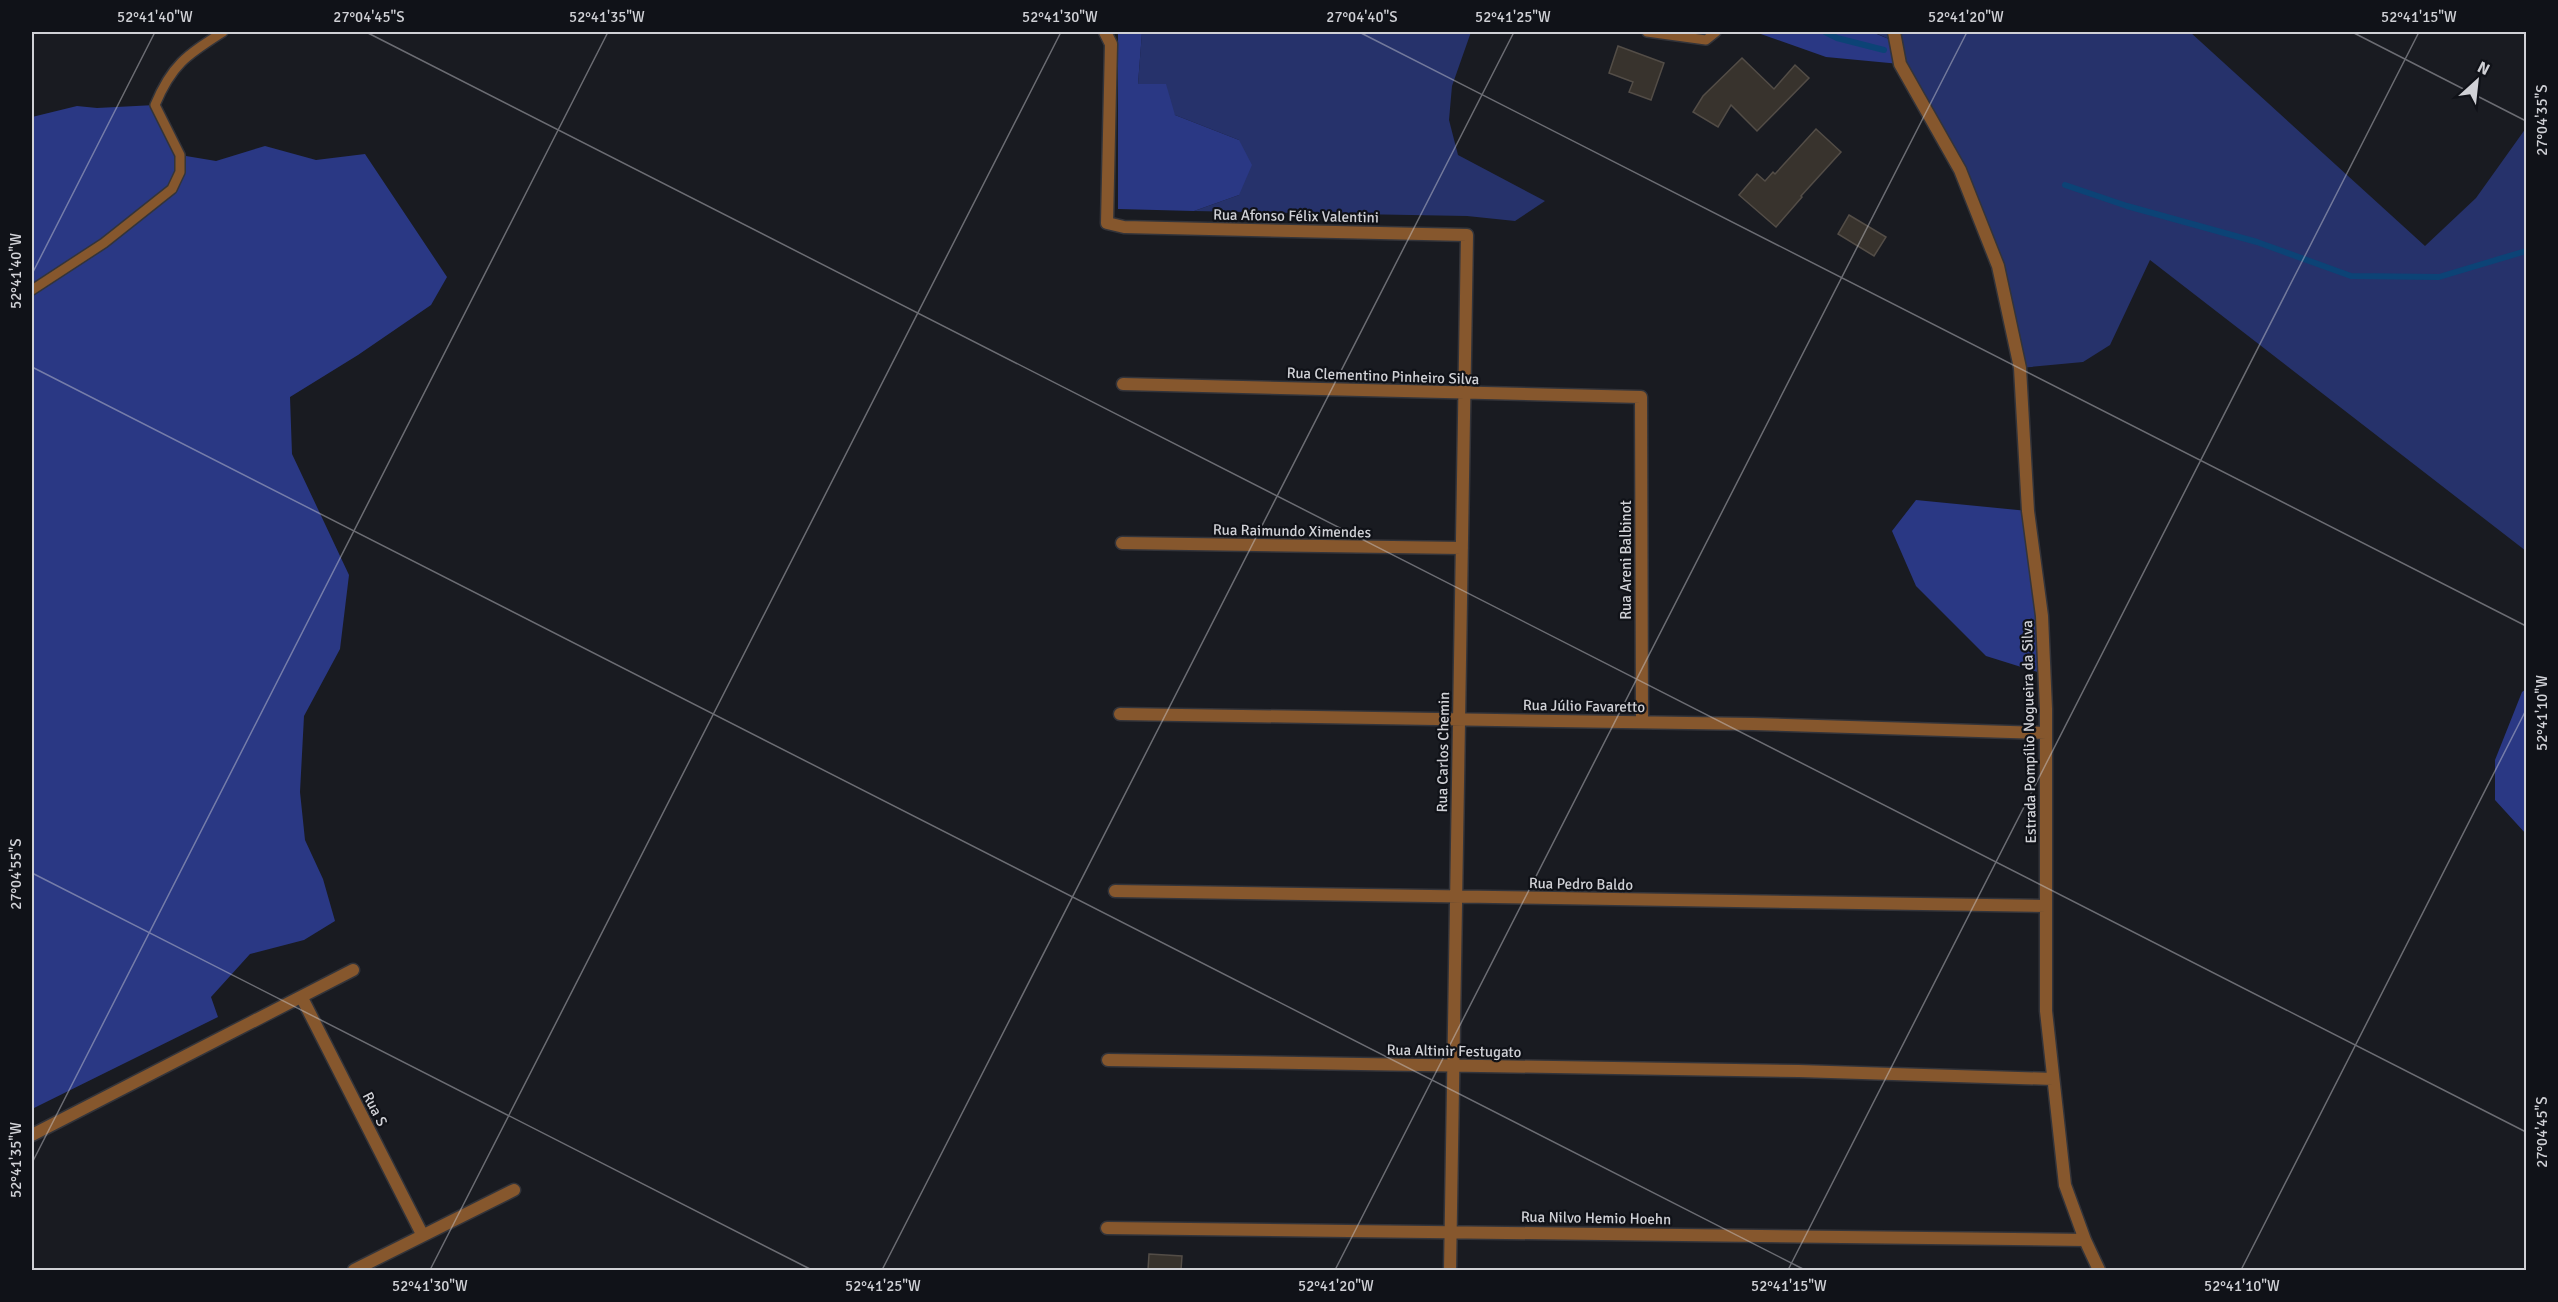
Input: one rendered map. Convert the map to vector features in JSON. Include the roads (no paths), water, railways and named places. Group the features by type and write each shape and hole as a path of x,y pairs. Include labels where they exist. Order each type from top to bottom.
{"street":[{"name":"Rua Afonso Félix Valentini","path":"1105,32 1111,44 1107,223 1124,228 1467,235"},
{"name":"Estrada Pompílio Nogueira da Silva","path":"1894,32 1900,64 1960,171 1998,266 2020,368 2028,511 2042,616 2046,733 2046,1011 2065,1185 2085,1240 2099,1270"},
{"name":"Rua Carlos Chemin","path":"1450,1270 1467,235"},
{"name":"Rua Clementino Pinheiro Silva","path":"1123,384 1641,398"},
{"name":"Rua Areni Balbinot","path":"1641,398 1642,722"},
{"name":"Rua Raimundo Ximendes","path":"1122,543 1462,548"},
{"name":"Rua Júlio Favaretto","path":"1120,714 1642,722 2046,733"},
{"name":"Rua Pedro Baldo","path":"1115,891 2046,906"},
{"path":"32,1135 353,970"},
{"name":"Rua S","path":"302,998 422,1234"},
{"name":"Rua Altinir Festugato","path":"1108,1060 1799,1071 2053,1079"},
{"path":"354,1270 514,1190"},
{"name":"Rua Nilvo Hemio Hoehn","path":"1107,1228 2085,1240"}],"lane":[{"path":"32,290 104,243 172,189 180,172 180,155 155,105 165,80 184,58 223,32"},
{"path":"1647,32 1706,40 1716,32"}],"waterway":[{"path":"1825,32 1837,38 1884,50"},
{"path":"2065,185 2127,206 2257,242 2351,276 2439,277 2526,251"}]}
